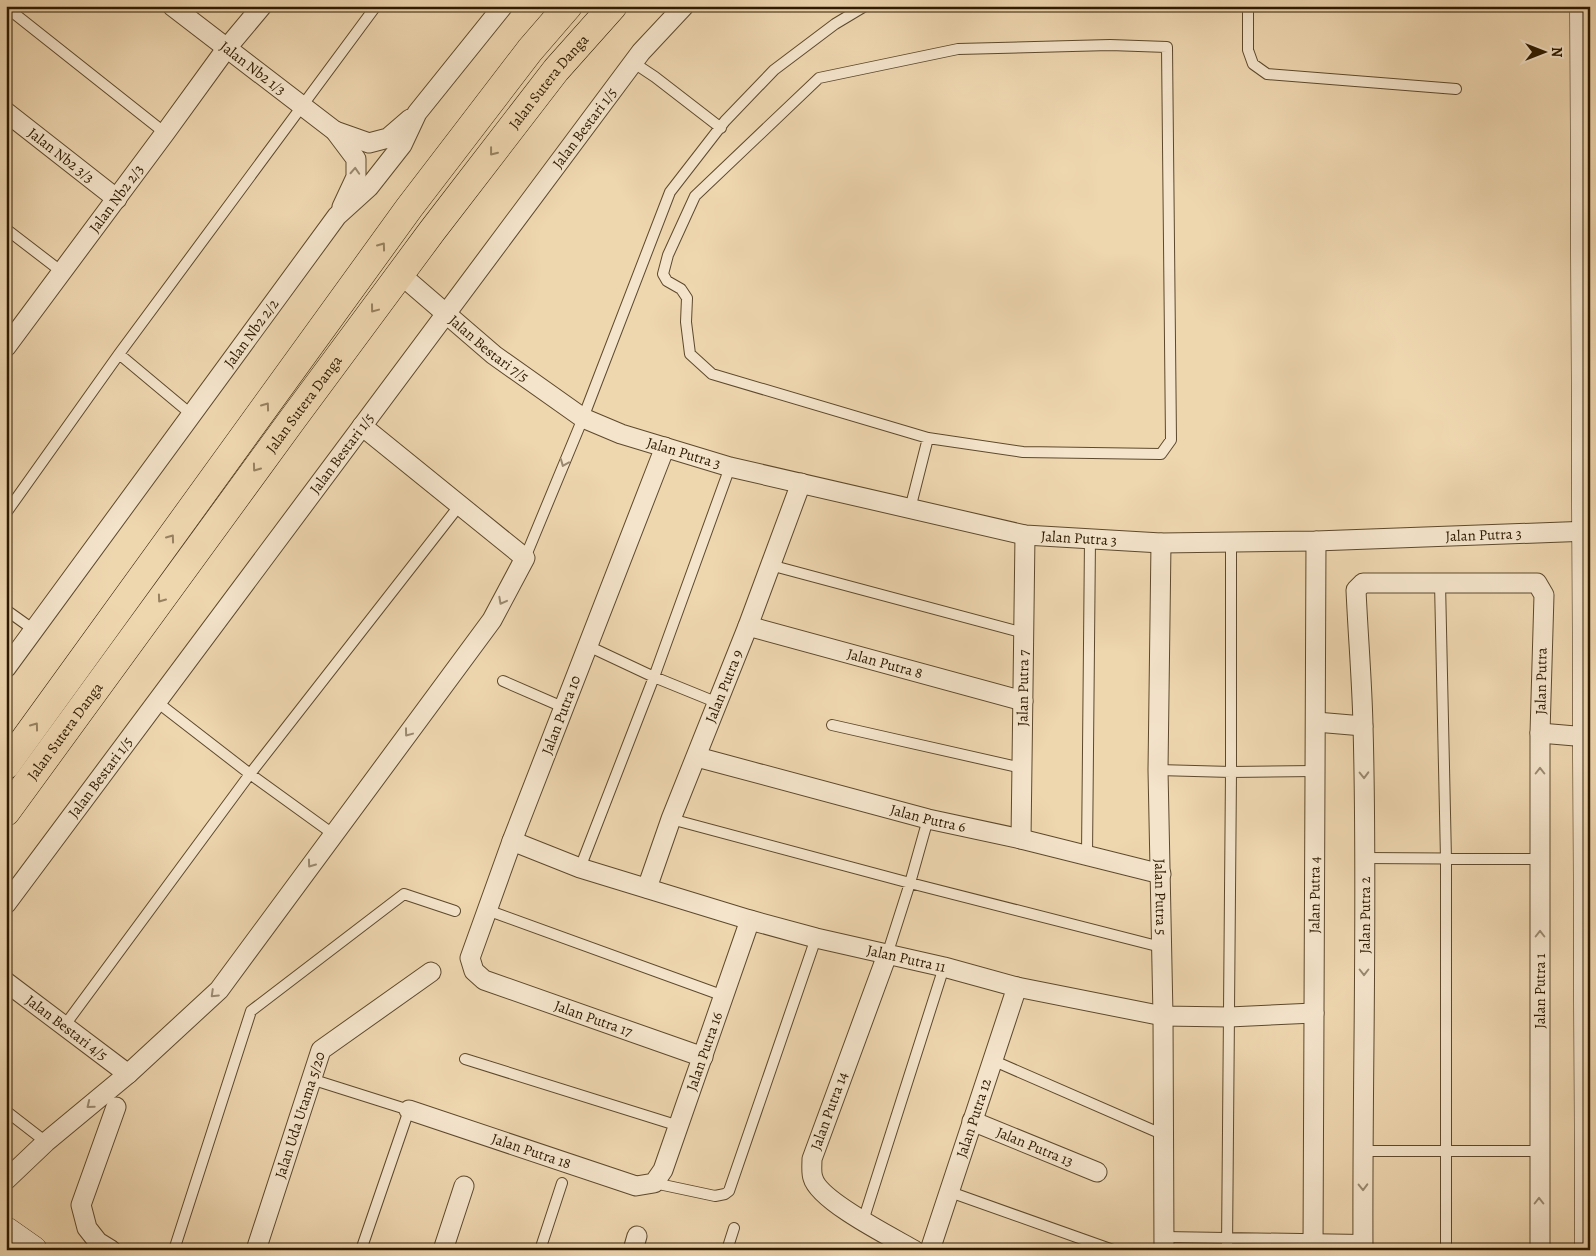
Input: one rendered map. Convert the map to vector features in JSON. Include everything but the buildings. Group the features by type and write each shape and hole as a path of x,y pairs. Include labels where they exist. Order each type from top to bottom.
{"main road":[{"name":"Jalan Sutera Danga","path":"6,765 409,208 530,50 568,6"},
{"name":"Jalan Sutera Danga","path":"6,812 400,274 556,70 613,6"},
{"path":"1584,6 1588,531 1589,1250"},
{"path":"6,1231 33,1250"}],"street":[{"name":"Jalan Nb2 1/3","path":"172,6 336,132 356,159 356,177 337,216"},
{"name":"Jalan Nb2 2/3","path":"7,343 117,199 226,49 262,6"},
{"name":"Jalan Nb2 2/2","path":"6,668 337,216 369,187 402,145 417,113 503,6"},
{"name":"Jalan Bestari 1/5","path":"6,904 634,63 684,6"},
{"name":"Jalan Nb2 3/3","path":"6,112 117,199"},
{"name":"Jalan Nb2 1/3","path":"336,132 369,143 388,138 417,113"},
{"name":"Jalan Bestari 7/5","path":"400,274 494,355 583,418"},
{"name":"Jalan Putra 3","path":"583,418 622,434 730,467 1025,535 1161,542 1316,541 1588,531"},
{"path":"6,1180 46,1142 128,1074 219,990 492,620 525,558 362,426"},
{"name":"Jalan Putra 10","path":"484,980 474,971 470,958 512,841 665,448"},
{"name":"Jalan Putra 9","path":"647,888 671,819 748,626 801,482"},
{"name":"Jalan Putra 7","path":"1022,839 1025,535"},
{"name":"Jalan Putra 4","path":"1313,1245 1316,541"},
{"name":"Jalan Putra 5","path":"1161,542 1158,770 1163,1016 1164,1243"},
{"name":"Jalan Putra 2","path":"1363,1245 1363,726 1356,590 1363,582 1440,582"},
{"name":"Jalan Putra","path":"1440,582 1537,582 1544,595 1540,733 1587,737"},
{"name":"Jalan Putra 8","path":"748,626 1023,701"},
{"path":"1316,722 1363,726"},
{"name":"Jalan Putra 1","path":"1540,733 1540,1250"},
{"name":"Jalan Putra 6","path":"697,757 928,819 1022,839 1160,874"},
{"name":"Jalan Putra 11","path":"512,841 580,868 750,920 816,938 944,967 1017,987 1163,1016 1314,1013"},
{"name":"Jalan Putra 16","path":"654,1183 664,1170 750,920"},
{"name":"Jalan Putra 14","path":"887,955 812,1159 813,1180 825,1196 863,1221 914,1250"},
{"name":"Jalan Uda Utama 5/20","path":"256,1250 321,1050 431,972"},
{"name":"Jalan Putra 17","path":"484,980 703,1057"},
{"name":"Jalan Bestari 4/5","path":"6,982 128,1074"},
{"name":"Jalan Putra 12","path":"930,1250 1017,987"},
{"path":"111,1250 98,1242 87,1228 81,1205 116,1107"},
{"name":"Jalan Putra 18","path":"409,1110 636,1186 654,1183"},
{"name":"Jalan Putra 13","path":"972,1121 1097,1172"},
{"path":"443,1250 464,1186"}],"lane":[{"path":"6,512 119,354 376,6"},
{"path":"525,558 583,418 670,192 721,128 774,70 836,24 865,6"},
{"path":"1248,6 1248,50 1253,64 1267,74 1456,90"},
{"path":"6,7 166,133"},
{"path":"1110,45 1167,46 1171,440 1161,454 1144,455 1023,452 928,438 712,374 690,354 686,322 687,298 681,290 667,281 664,274 668,255 695,196 819,78 958,48 1110,45"},
{"path":"634,63 721,128"},
{"path":"6,229 62,272"},
{"path":"119,354 192,415"},
{"path":"910,509 928,438"},
{"path":"580,868 654,677 730,467"},
{"path":"65,1025 250,774 459,506"},
{"path":"1087,855 1090,539"},
{"path":"1227,1250 1231,541"},
{"path":"770,566 1024,633"},
{"path":"1440,582 1446,858 1446,1250"},
{"path":"6,610 34,630"},
{"path":"588,646 654,677 718,702"},
{"path":"503,681 565,708"},
{"path":"157,702 250,774 333,834"},
{"path":"832,725 1022,768"},
{"path":"1158,770 1231,772 1315,771"},
{"path":"671,819 910,883 1161,947"},
{"path":"887,955 928,819"},
{"path":"1364,858 1540,859"},
{"path":"174,1250 251,1011 404,894 455,911"},
{"path":"487,910 724,996"},
{"path":"654,1183 715,1196 729,1191 816,938"},
{"path":"863,1221 944,967"},
{"path":"465,1059 679,1126"},
{"path":"992,1060 1164,1134"},
{"path":"311,1079 409,1110 361,1250"},
{"path":"6,1111 46,1142"},
{"path":"1362,1151 1539,1151"},
{"path":"540,1250 562,1183"},
{"path":"950,1192 1113,1250"},
{"path":"727,1250 734,1228"},
{"path":"1164,1243 1227,1238 1313,1245 1363,1245"}]}
